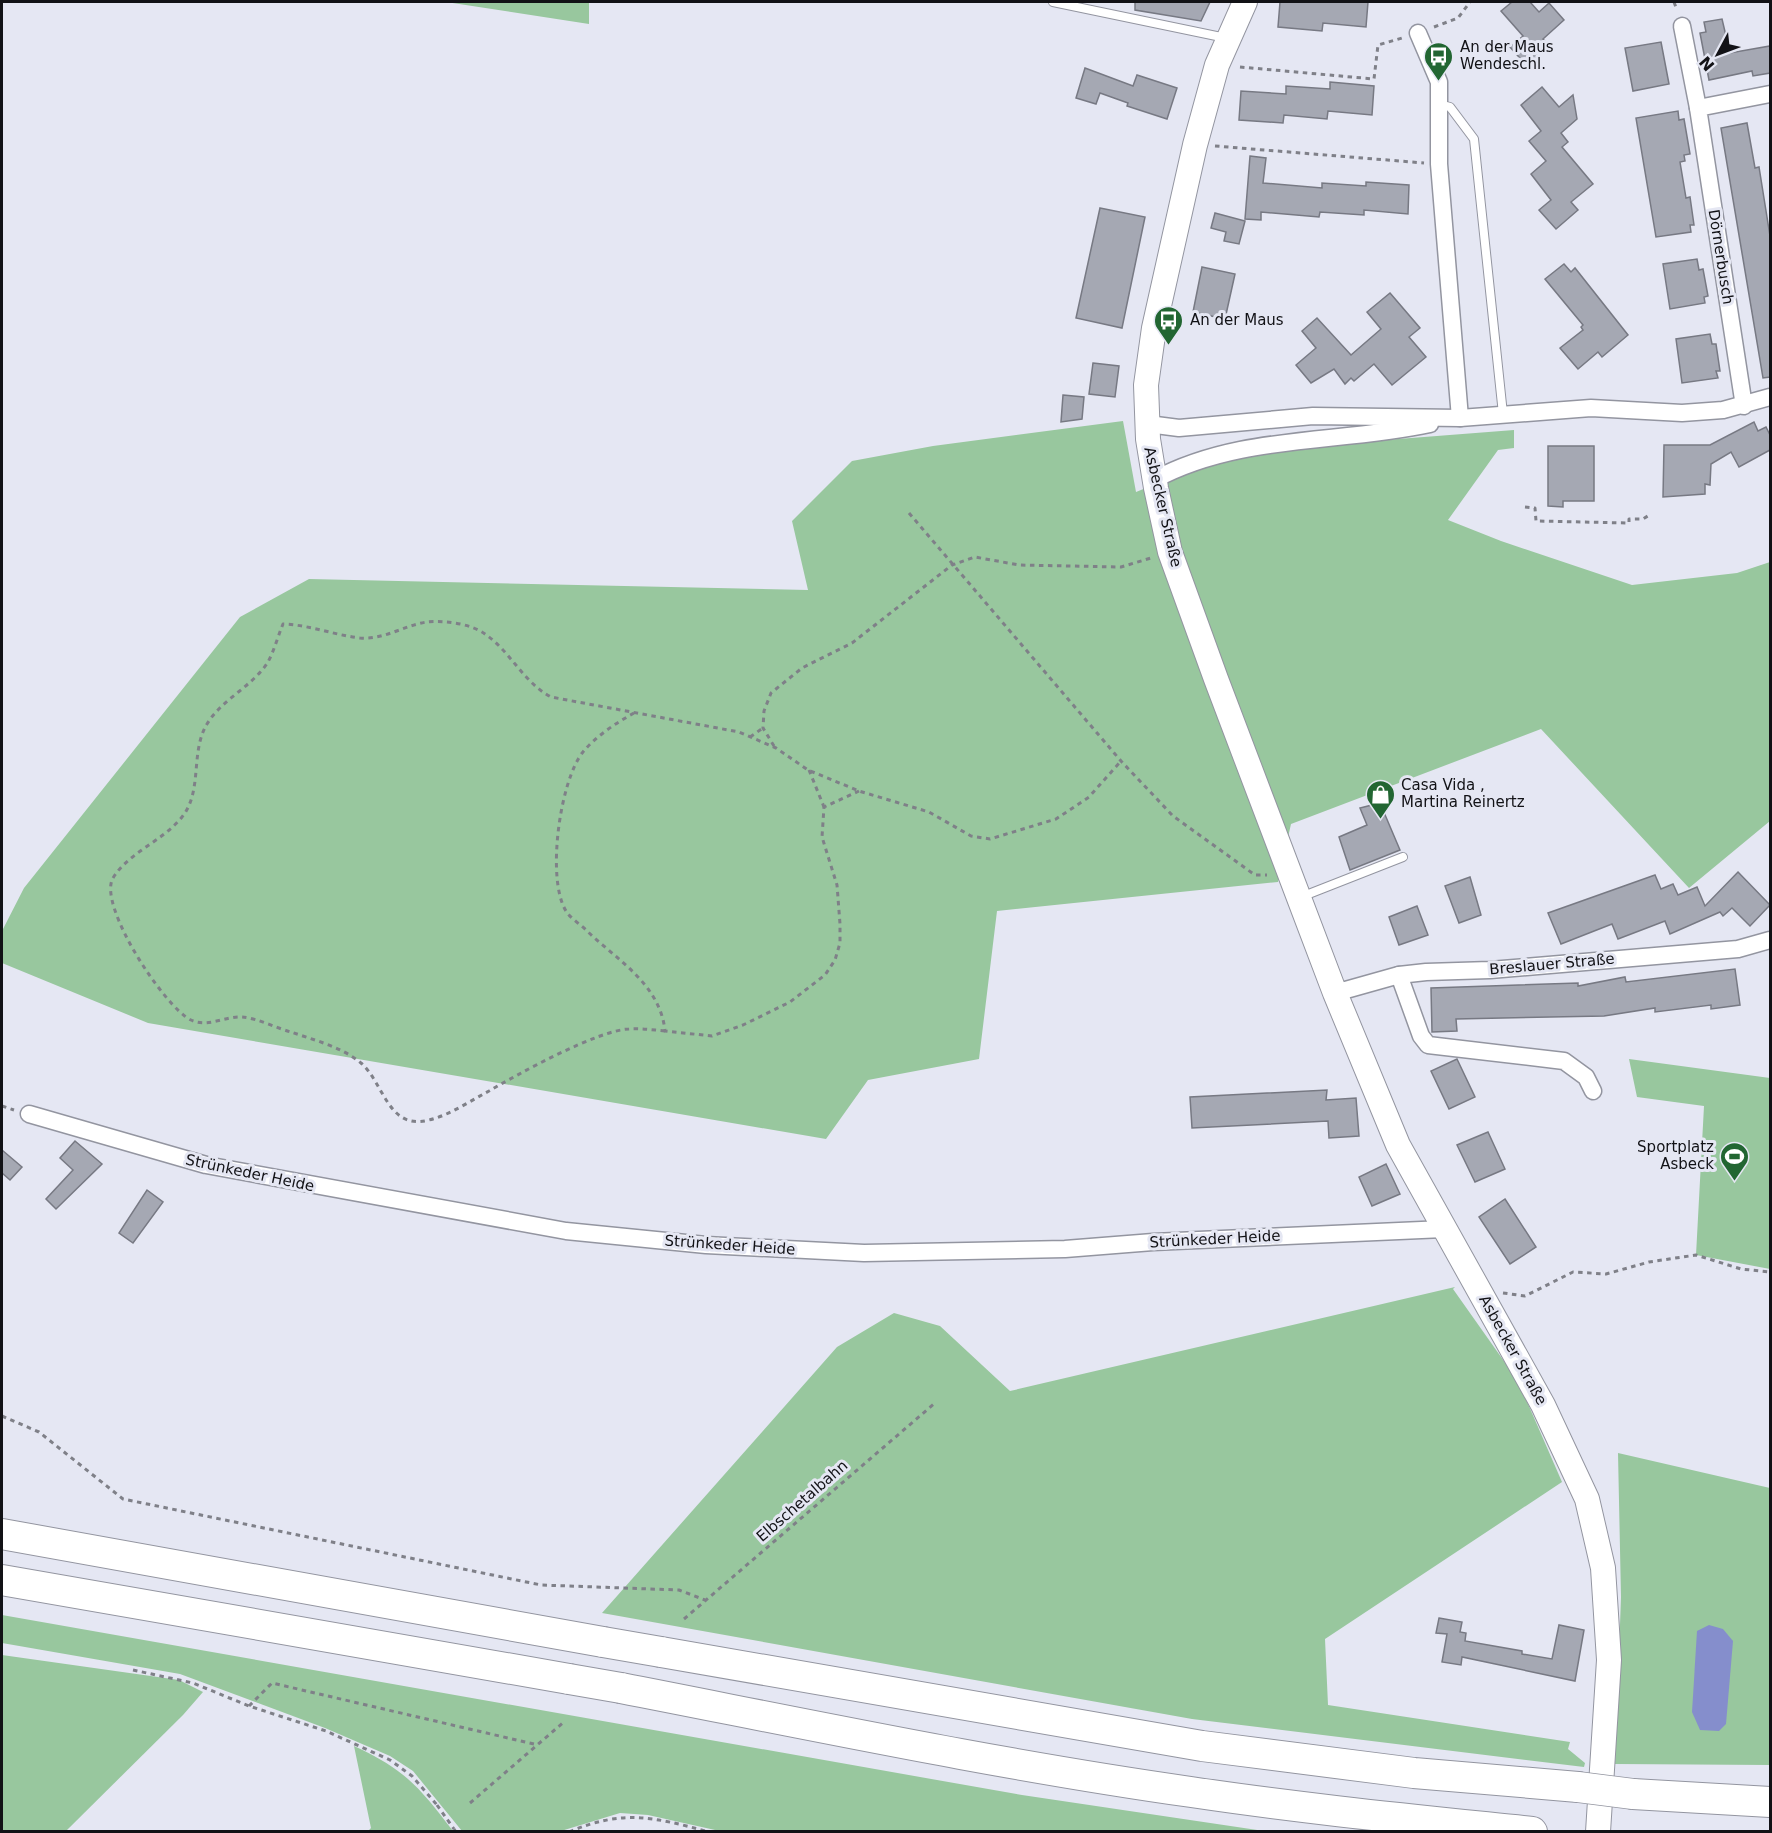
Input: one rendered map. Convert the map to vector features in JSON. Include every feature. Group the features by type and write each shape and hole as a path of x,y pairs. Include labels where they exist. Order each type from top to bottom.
{"highway":[{"path":"2,1534 975,1709 1202,1746 1414,1773 1633,1794 1770,1802"},
{"path":"2,1580 569,1678 941,1750 1189,1792 1341,1813 1532,1832"}],"main road":[{"name":"Asbecker Straße","path":"1245,2 1227,38 1217,65 1195,145 1154,328 1146,385 1154,480 1170,552 1254,783 1335,993 1398,1145 1543,1405 1587,1500 1603,1568 1609,1660 1598,1832"}],"street":[{"name":"Dörnerbusch","path":"1682,26 1698,108 1744,406"},
{"path":"1418,33 1439,82 1438,164 1460,418"},
{"path":"1698,108 1770,94"},
{"path":"1148,424 1179,428 1313,416 1460,418 1591,408 1682,413 1744,406 1770,397"},
{"path":"1154,480 1193,463 1255,447 1409,429 1460,418"},
{"name":"Breslauer Straße","path":"1335,993 1399,975 1738,949 1770,940"},
{"path":"1399,975 1421,1036 1428,1045 1564,1061 1586,1077 1593,1091"},
{"name":"Strünkeder Heide","path":"29,1114 171,1156 239,1172 566,1231 706,1245 864,1253 1065,1249 1165,1241 1444,1229"}],"lane":[{"path":"1053,2 1227,38"},
{"path":"1438,104 1450,107 1474,139 1503,414"},
{"path":"1296,887 1403,857"}],"path":[{"path":"1217,65 1374,79 1378,45 1458,18 1470,2"},
{"path":"1195,145 1438,164"},
{"path":"1526,507 1535,508 1536,521 1629,523 1629,519 1643,519 1651,514"},
{"path":"909,513 1121,761 1173,816 1255,875 1296,887"},
{"path":"776,748 764,728 764,711 771,693 802,668 852,644 952,565 975,557 1019,565 1121,567 1170,552"},
{"path":"808,770 824,807 822,837 837,885 840,943 835,960 825,975 790,1002 743,1025 712,1036 627,1028 591,1041 523,1072 456,1109 430,1120 416,1122 396,1115 361,1063 332,1047 242,1017 216,1022 192,1021 161,992 140,963 119,923 111,885 113,879 130,860 182,818 190,803 201,741 207,724 267,663 284,624 308,625 363,638 386,635 428,622 467,626 484,633 537,690 551,698 739,732 776,748 808,770 859,791 929,812 970,836 990,839 1056,819 1089,797 1121,761"},
{"path":"635,712 615,724 583,752 574,768 561,812 555,848 559,892 566,911 648,986 663,1011 665,1031"},
{"path":"750,737 764,728"},
{"path":"824,807 859,791"},
{"path":"1481,1293 1525,1296 1573,1272 1606,1274 1648,1262 1696,1255 1741,1269 1770,1272"},
{"name":"Elbschetalbahn","path":"684,1619 935,1403"},
{"path":"2,1416 39,1432 123,1499 541,1585 679,1590 705,1600"},
{"path":"133,1670 193,1683 249,1706 326,1731 390,1760 412,1776 455,1830"},
{"path":"249,1706 272,1683 538,1745"},
{"path":"470,1803 566,1721"},
{"path":"569,1832 615,1816 674,1822 709,1832"}],"green space":[{"path":"446,2 589,2 589,24"},
{"path":"1123,421 1136,492 1218,459 1321,445 1514,430 1514,448 1498,450 1448,520 1501,541 1632,585 1737,573 1770,562 1770,821 1689,888 1541,729 1291,824 1278,882 997,911 979,1059 868,1080 826,1139 148,1023 2,963 2,931 24,888 240,617 309,579 808,590 792,521 852,461 933,446"},
{"name":"Sportplatz Asbeck","path":"1629,1059 1770,1078 1770,1269 1696,1255 1704,1106 1637,1097"},
{"path":"1455,1287 1453,1289 1518,1381 1562,1482 1325,1639 1328,1705 1570,1742 1568,1749 1585,1763 1584,1767 1192,1719 602,1613 837,1347 894,1313 940,1326 1010,1391"},
{"path":"1618,1453 1770,1488 1770,1765 1615,1764 1621,1597"},
{"path":"2,1615 1022,1795 1264,1831 724,1832 648,1815 620,1813 561,1831 462,1831 413,1771 390,1756 325,1728 180,1674 2,1643"},
{"path":"2,1655 179,1680 203,1692 183,1715 66,1831 2,1831"},
{"path":"354,1746 387,1763 410,1781 453,1831 368,1831 371,1828"}],"water":[{"path":"1709,1625 1723,1629 1733,1641 1726,1724 1719,1731 1700,1730 1692,1712 1697,1631"}],"building":[{"path":"1135,2 1210,2 1201,21 1135,10"},
{"path":"1280,2 1368,2 1366,27 1323,23 1322,31 1278,27"},
{"path":"1512,2 1530,2 1539,12 1549,3 1564,20 1543,39 1550,47 1527,66 1510,47 1523,36 1501,11"},
{"path":"1722,19 1730,53 1770,46 1770,73 1753,76 1752,71 1709,80 1700,33 1706,32 1704,22"},
{"path":"1661,42 1669,84 1633,91 1625,48"},
{"path":"1085,68 1133,86 1137,75 1177,88 1167,119 1127,106 1128,103 1100,93 1096,104 1076,98"},
{"path":"1330,82 1374,86 1372,115 1328,111 1327,119 1284,115 1283,123 1239,120 1241,91 1286,94 1286,86 1330,89"},
{"path":"1542,87 1559,107 1573,95 1577,119 1561,133 1568,142 1562,147 1593,184 1571,202 1578,210 1556,229 1539,210 1551,200 1531,174 1546,161 1529,141 1541,131 1521,105"},
{"path":"1678,111 1679,120 1684,119 1690,154 1684,155 1685,161 1680,162 1686,198 1690,197 1694,225 1690,225 1691,232 1656,237 1636,118"},
{"path":"1747,123 1755,168 1759,167 1770,236 1770,377 1763,378 1721,128"},
{"path":"1250,156 1266,158 1263,183 1322,188 1322,183 1366,186 1366,182 1409,185 1408,214 1364,210 1364,215 1320,212 1319,217 1261,212 1261,220 1245,219"},
{"path":"1100,208 1145,217 1122,328 1076,318"},
{"path":"1215,213 1245,221 1239,244 1224,241 1226,232 1211,228"},
{"path":"1697,259 1699,270 1703,269 1708,296 1704,297 1705,303 1670,309 1663,264"},
{"path":"1564,264 1571,272 1575,268 1628,335 1602,357 1598,352 1578,369 1560,348 1583,330 1581,327 1583,325 1545,279"},
{"path":"1202,267 1235,274 1225,319 1193,312"},
{"path":"1390,293 1420,328 1409,337 1426,357 1392,385 1374,364 1354,381 1351,378 1345,384 1334,369 1311,383 1296,365 1316,348 1302,331 1317,318 1351,355 1381,329 1367,312"},
{"path":"1710,334 1712,344 1716,344 1720,371 1716,371 1718,378 1682,383 1676,339"},
{"path":"1093,363 1119,366 1115,397 1089,394"},
{"path":"1063,395 1084,397 1082,419 1061,422"},
{"path":"1754,422 1758,431 1766,427 1770,435 1770,450 1739,467 1731,452 1711,464 1710,485 1705,484 1705,494 1663,497 1664,445 1710,445"},
{"path":"1548,446 1594,446 1594,501 1563,501 1563,507 1548,506"},
{"path":"1380,803 1400,850 1350,870 1339,837 1367,825 1360,808"},
{"path":"1738,872 1770,905 1750,926 1732,908 1723,916 1720,912 1670,934 1665,921 1618,939 1612,924 1561,944 1548,913 1655,875 1661,889 1673,884 1678,895 1697,887 1705,906"},
{"path":"1470,877 1481,915 1459,923 1445,886"},
{"path":"1417,906 1428,935 1399,945 1389,917"},
{"path":"1735,969 1740,1005 1711,1009 1711,1005 1655,1012 1655,1008 1604,1016 1456,1019 1457,1031 1432,1032 1431,988 1578,983 1578,986 1625,977 1626,982"},
{"path":"1457,1059 1475,1097 1449,1109 1431,1071"},
{"path":"1327,1090 1326,1100 1356,1098 1359,1136 1329,1138 1328,1121 1192,1128 1190,1097"},
{"path":"1488,1132 1505,1169 1475,1182 1457,1145"},
{"path":"75,1141 102,1164 56,1209 46,1199 73,1170 60,1158"},
{"path":"2,1150 22,1167 10,1180 2,1173"},
{"path":"1386,1164 1400,1194 1372,1206 1359,1177"},
{"path":"147,1190 163,1202 133,1243 119,1233"},
{"path":"1505,1199 1536,1247 1510,1264 1479,1217"},
{"path":"1439,1618 1462,1622 1460,1632 1466,1633 1465,1641 1552,1659 1559,1625 1584,1630 1575,1681 1462,1657 1461,1665 1442,1662 1447,1634 1436,1633"}],"place":[{"name":"An der Maus Wendeschl.","path":"1439,82"},
{"name":"An der Maus","path":"1169,346"},
{"name":"Casa Vida , Martina Reinertz","path":"1380,820"},
{"name":"Sportplatz Asbeck","path":"1735,1182"}]}
